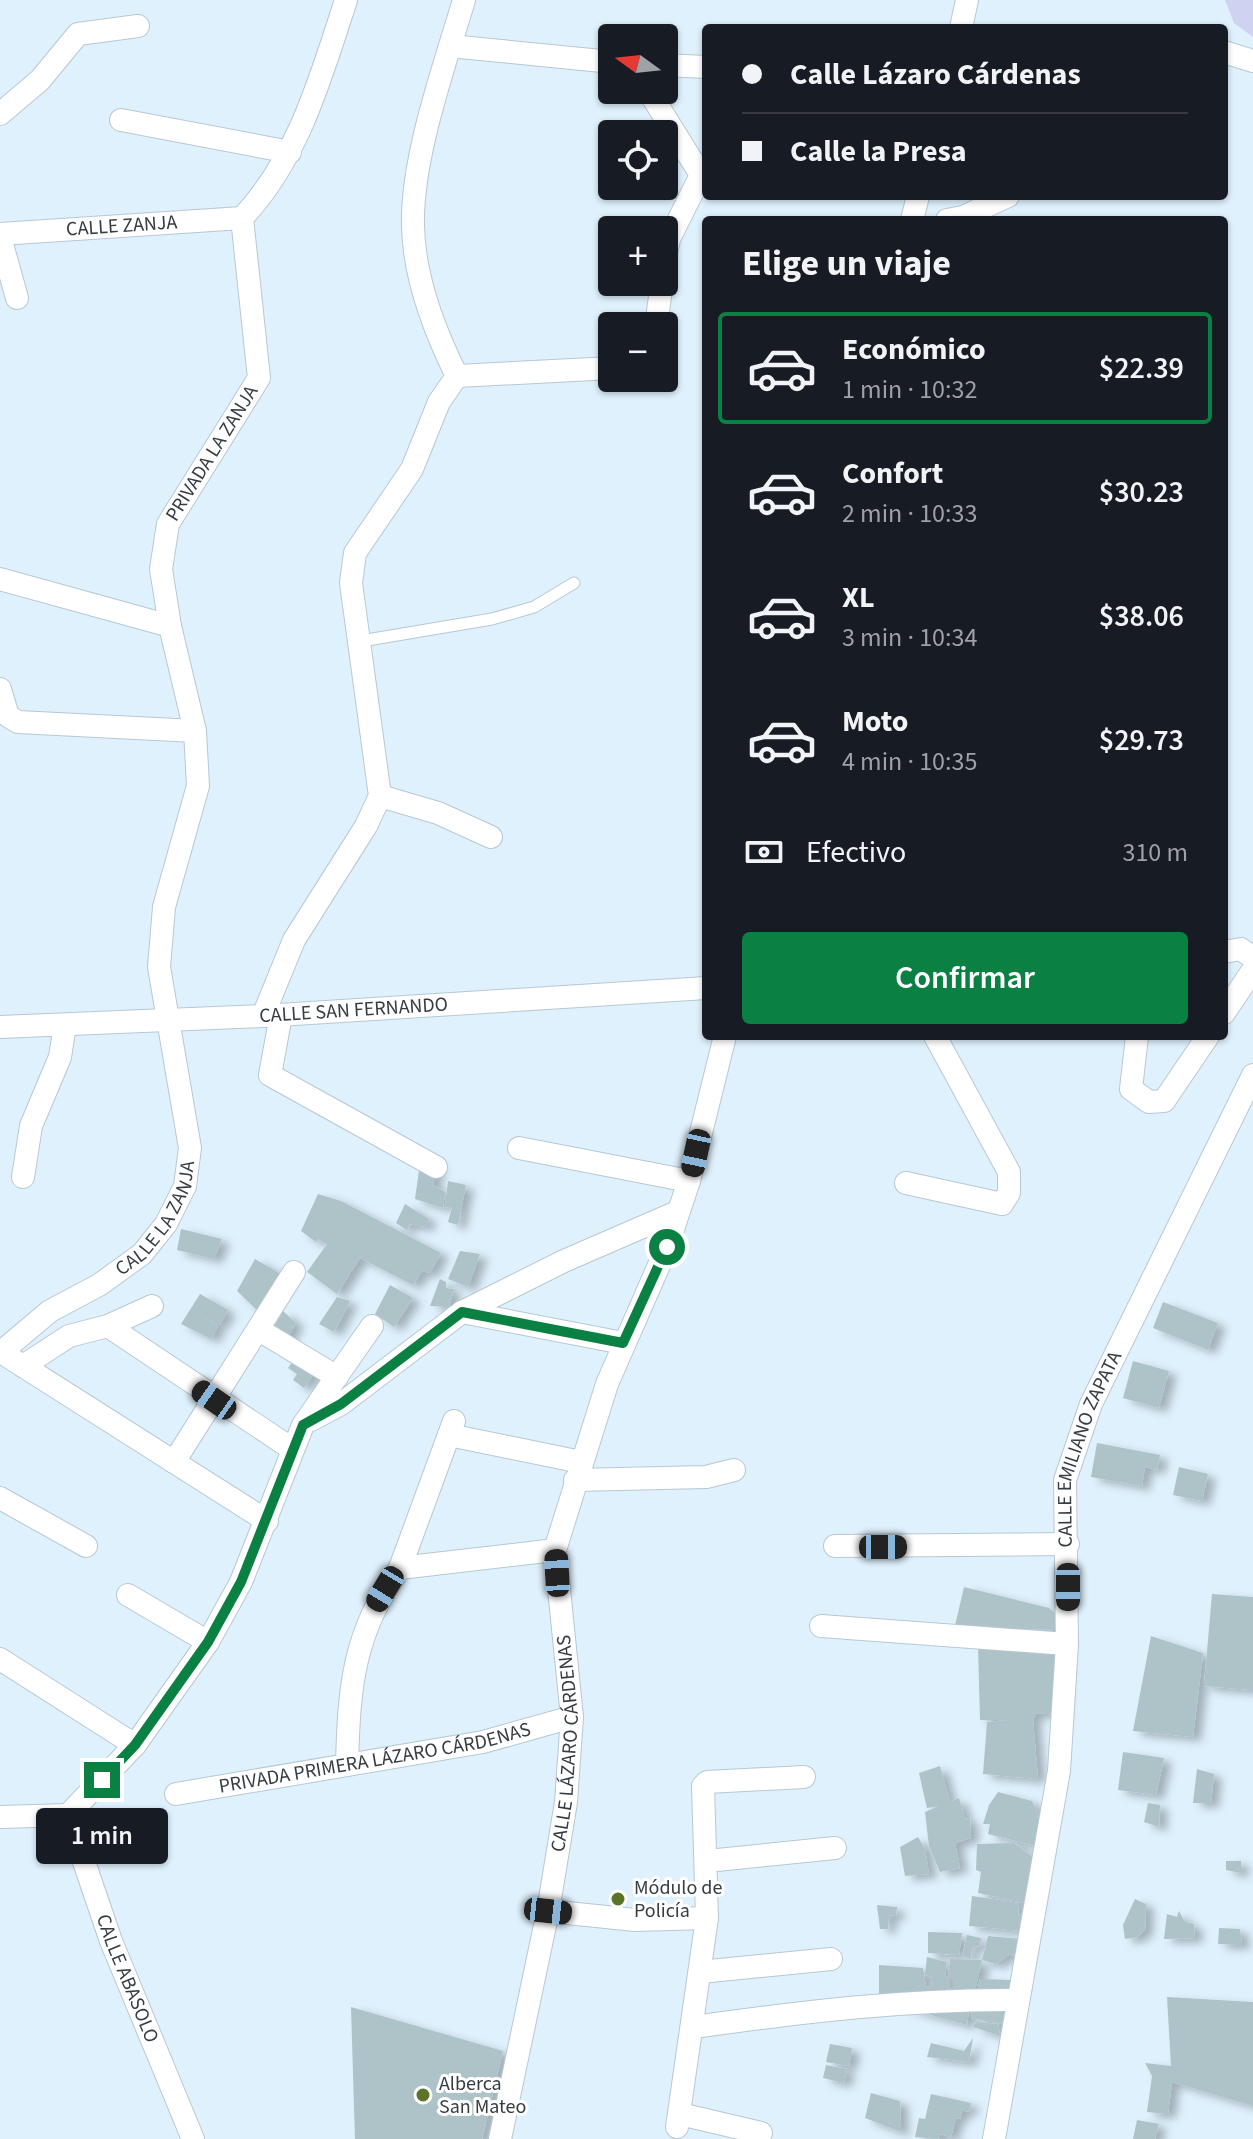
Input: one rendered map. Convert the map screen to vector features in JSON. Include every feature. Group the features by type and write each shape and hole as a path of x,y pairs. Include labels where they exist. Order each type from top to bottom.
{"street":[{"path":"242,218 265,194 290,152 346,0"},
{"path":"457,376 425,300 413,225 420,164 464,0"},
{"path":"962,24 967,0"},
{"path":"0,114 40,80 78,34 138,26"},
{"path":"450,46 598,61"},
{"path":"1228,53 1253,61"},
{"path":"678,66 702,67"},
{"path":"657,104 702,172"},
{"path":"121,120 290,152"},
{"path":"678,222 702,176"},
{"path":"965,216 999,200"},
{"name":"CALLE ZANJA","path":"0,235 242,218"},
{"name":"PRIVADA LA ZANJA","path":"169,1019 159,967 163,922 198,786 195,731 170,626 161,569 168,524 259,378 242,218"},
{"path":"0,235 17,298"},
{"path":"457,376 598,369"},
{"path":"436,1167 270,1075 272,1015 294,940 366,826 380,796 369,734 361,641 351,583 355,553 412,469 439,402 457,376"},
{"path":"0,579 170,626"},
{"path":"0,689 8,716 18,722 195,731"},
{"path":"380,796 438,813 491,837"},
{"path":"1228,951 1241,949 1253,958"},
{"path":"1228,1007 1253,970"},
{"name":"CALLE SAN FERNANDO","path":"0,1027 272,1015 702,988"},
{"name":"CALLE LA ZANJA","path":"1,1353 50,1311 99,1285 142,1254 166,1224 185,1186 190,1148 169,1019"},
{"path":"23,1177 31,1126 60,1057 65,1025"},
{"name":"CALLE LÁZARO CÁRDENAS","path":"500,2139 548,1911 566,1802 572,1717 555,1550 578,1471 623,1343 667,1247 689,1181 724,1040"},
{"path":"906,1183 1002,1204 1009,1193 1009,1172 937,1040"},
{"path":"1137,1040 1131,1089 1149,1102 1164,1101 1205,1040"},
{"name":"CALLE EMILIANO ZAPATA","path":"994,2139 1016,2000 1059,1771 1067,1644 1065,1480 1091,1404 1253,1075"},
{"path":"519,1148 689,1181"},
{"path":"303,1425 341,1404 462,1312 564,1261 677,1212"},
{"path":"174,1462 294,1272"},
{"path":"23,1366 69,1336 108,1326 152,1306"},
{"path":"462,1312 623,1343"},
{"path":"108,1326 214,1400 292,1449"},
{"path":"0,1817 68,1815 135,1745 208,1642 241,1582 303,1425 372,1326"},
{"path":"259,1330 337,1377"},
{"path":"1,1353 267,1521"},
{"path":"347,1765 349,1696 356,1656 371,1612 400,1568 452,1428 578,1471 706,1477 734,1470"},
{"path":"0,1498 86,1546"},
{"path":"835,1546 1068,1544"},
{"path":"400,1568 555,1550"},
{"path":"128,1595 208,1642"},
{"path":"821,1626 1067,1644"},
{"path":"0,1659 135,1745"},
{"name":"PRIVADA PRIMERA LÁZARO CÁRDENAS","path":"176,1794 483,1742 572,1717"},
{"path":"761,2133 679,2121 707,1918 702,1793 707,1782 804,1777"},
{"name":"CALLE ABASOLO","path":"68,1815 111,1941 193,2139"},
{"path":"707,1861 835,1848"},
{"path":"548,1911 635,1920 707,1918"},
{"path":"700,1972 831,1959"},
{"path":"694,2027 850,2006 934,2000 1016,2000"}],"lane":[{"path":"361,641 492,619 534,607 574,583"}],"shaded area":[{"path":"1225,0 1253,0 1253,37 1234,23"}],"building":[{"path":"438,1162 433,1185 445,1192 443,1208 415,1199 420,1163"},
{"path":"448,1181 466,1185 458,1225 448,1222 452,1208 445,1207"},
{"path":"318,1194 341,1201 441,1253 430,1273 422,1271 413,1285 360,1258 337,1294 307,1272 327,1244 318,1239 316,1242 301,1231"},
{"path":"405,1204 429,1219 425,1227 410,1224 407,1230 396,1223"},
{"path":"181,1229 222,1239 214,1259 177,1250"},
{"path":"460,1251 480,1254 468,1287 448,1279"},
{"path":"255,1259 283,1275 260,1313 237,1291"},
{"path":"440,1279 446,1282 446,1288 454,1289 449,1307 430,1306"},
{"path":"390,1285 413,1298 394,1327 375,1314"},
{"path":"200,1294 228,1310 220,1325 202,1316 218,1326 211,1339 181,1324"},
{"path":"337,1297 350,1301 334,1332 319,1324"},
{"path":"1163,1302 1218,1323 1208,1350 1153,1328"},
{"path":"283,1311 296,1323 284,1344 269,1335"},
{"path":"297,1355 317,1369 304,1388 293,1380 297,1374 288,1368"},
{"path":"1133,1361 1169,1371 1159,1408 1123,1398"},
{"path":"1097,1443 1160,1455 1157,1470 1145,1467 1142,1486 1091,1477"},
{"path":"1179,1467 1208,1474 1202,1501 1173,1495"},
{"path":"964,1587 1049,1608 1059,1617 1056,1629 954,1630"},
{"path":"1212,1594 1253,1597 1253,1690 1204,1686"},
{"path":"1151,1636 1203,1653 1193,1737 1133,1731"},
{"path":"978,1645 1064,1647 1060,1715 1036,1713 1033,1720 1038,1779 983,1774 987,1722 1009,1720 980,1720"},
{"path":"1123,1752 1164,1758 1156,1795 1118,1790"},
{"path":"940,1766 950,1802 959,1798 965,1819 970,1818 971,1838 955,1843 960,1868 940,1872 929,1846 925,1812 939,1806 927,1808 919,1773"},
{"path":"1197,1769 1214,1774 1211,1803 1193,1803"},
{"path":"998,1792 1032,1801 1043,1826 1040,1847 988,1834 990,1824 983,1824 989,1805"},
{"path":"1148,1803 1160,1805 1159,1827 1144,1822"},
{"path":"918,1837 925,1849 929,1874 905,1876 900,1847"},
{"path":"1014,1843 1034,1858 1034,1905 978,1893 981,1872 976,1870 977,1844"},
{"path":"1226,1861 1241,1861 1241,1873 1226,1870"},
{"path":"972,1896 1019,1903 1018,1914 1026,1915 1023,1931 969,1926"},
{"path":"1135,1899 1146,1904 1145,1930 1138,1937 1125,1939 1123,1925"},
{"path":"877,1905 897,1907 896,1916 889,1915 888,1929 880,1929"},
{"path":"1179,1911 1185,1922 1194,1924 1195,1938 1164,1939 1167,1914 1177,1917"},
{"path":"1219,1928 1240,1929 1242,1945 1218,1944"},
{"path":"928,1932 962,1933 959,1955 928,1953"},
{"path":"967,1935 981,1938 980,1946 972,1947 971,1958 962,1957"},
{"path":"988,1936 1021,1939 1015,1956 1010,1954 996,1964 982,1960"},
{"path":"927,1957 947,1962 945,1976 950,1979 950,1989 953,1988 953,1978 948,1976 950,1959 982,1960 974,1995 946,1996 947,1988 944,1988 942,1996 879,2001 879,1965 923,1968 926,1987 933,1986 933,1978 925,1975"},
{"path":"980,1979 1011,1980 1002,2024 971,2018"},
{"path":"1167,1997 1253,2002 1253,2106 1172,2082 1168,2114 1147,2112 1152,2076 1145,2063 1171,2066"},
{"path":"970,2003 967,2025 899,2006"},
{"name":"Alberca San Mateo","path":"351,2007 503,2051 482,2139 355,2139"},
{"path":"976,2022 998,2024 1000,2036 973,2027"},
{"path":"973,2038 969,2062 927,2057 931,2043 964,2051"},
{"path":"830,2044 852,2048 849,2066 826,2062"},
{"path":"826,2065 847,2069 844,2083 823,2078"},
{"path":"871,2093 900,2101 901,2132 865,2118"},
{"path":"931,2094 971,2103 969,2112 962,2110 960,2119 956,2118 951,2137 940,2134 938,2139 915,2137 919,2118 925,2119"},
{"path":"1137,2120 1159,2124 1155,2139 1133,2139"}],"place":[{"name":"Módulo de Policía","path":"618,1899"},
{"name":"Alberca San Mateo","path":"423,2095"}],"route":[{"path":"102,1780 135,1745 208,1642 241,1582 282,1486 292,1449 303,1425 341,1404 462,1312 623,1343 667,1247"}]}
